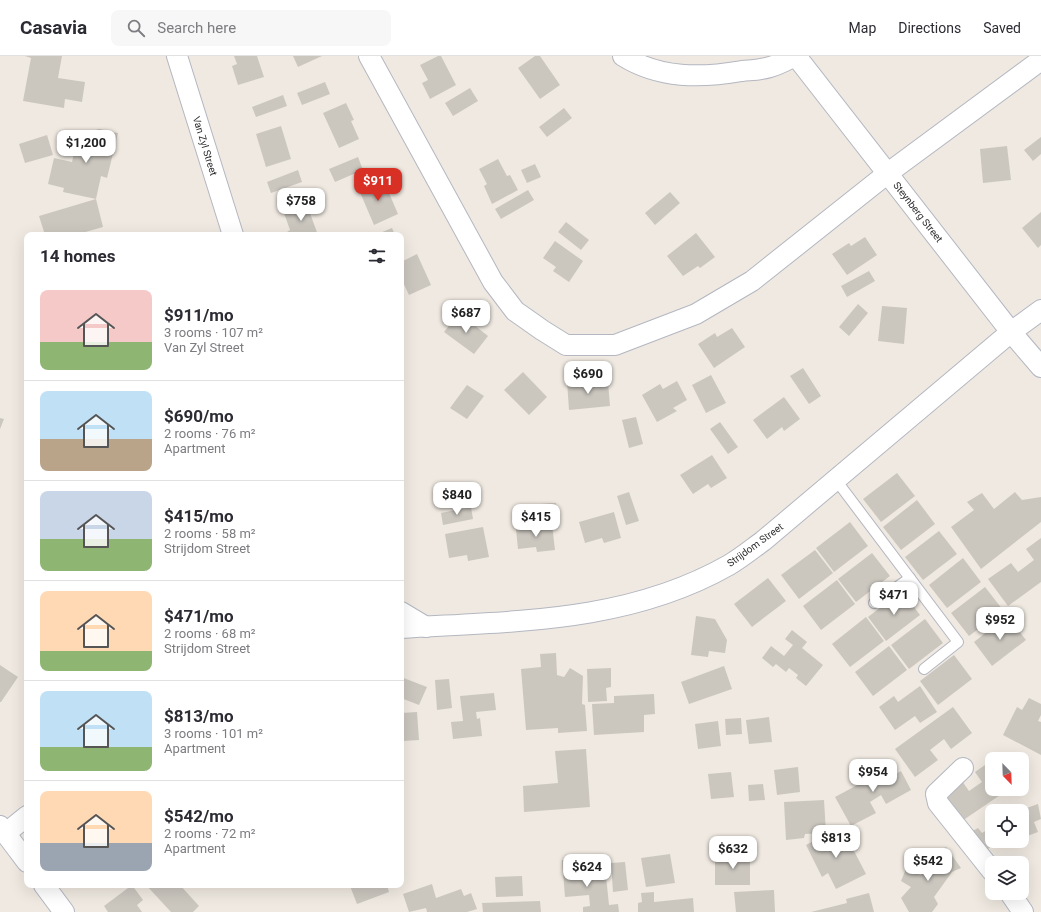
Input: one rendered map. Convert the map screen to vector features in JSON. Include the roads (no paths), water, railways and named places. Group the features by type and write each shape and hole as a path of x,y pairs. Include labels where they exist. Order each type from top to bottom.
{"street":[{"name":"Van Zyl Street","path":"177,56 232,232"},
{"path":"369,56 493,282 515,311 566,345 615,345 696,314 752,281 888,173 1041,60"},
{"path":"623,56 634,63 656,71 697,76 720,76 770,67 796,56"},
{"name":"Steynberg Street","path":"796,56 1011,332 1041,368"},
{"name":"Strijdom Street","path":"404,628 554,619 618,608 658,596 695,582 729,565 763,541 1011,332 1041,310"},
{"path":"404,614 426,627"},
{"path":"963,768 936,794 938,803 955,822 960,833 985,863"},
{"path":"24,818 3,829 24,858"},
{"path":"46,888 64,912"},
{"path":"1015,900 1023,912"}],"lane":[{"path":"836,480 958,642 924,669"},
{"path":"874,603 910,578"}]}
